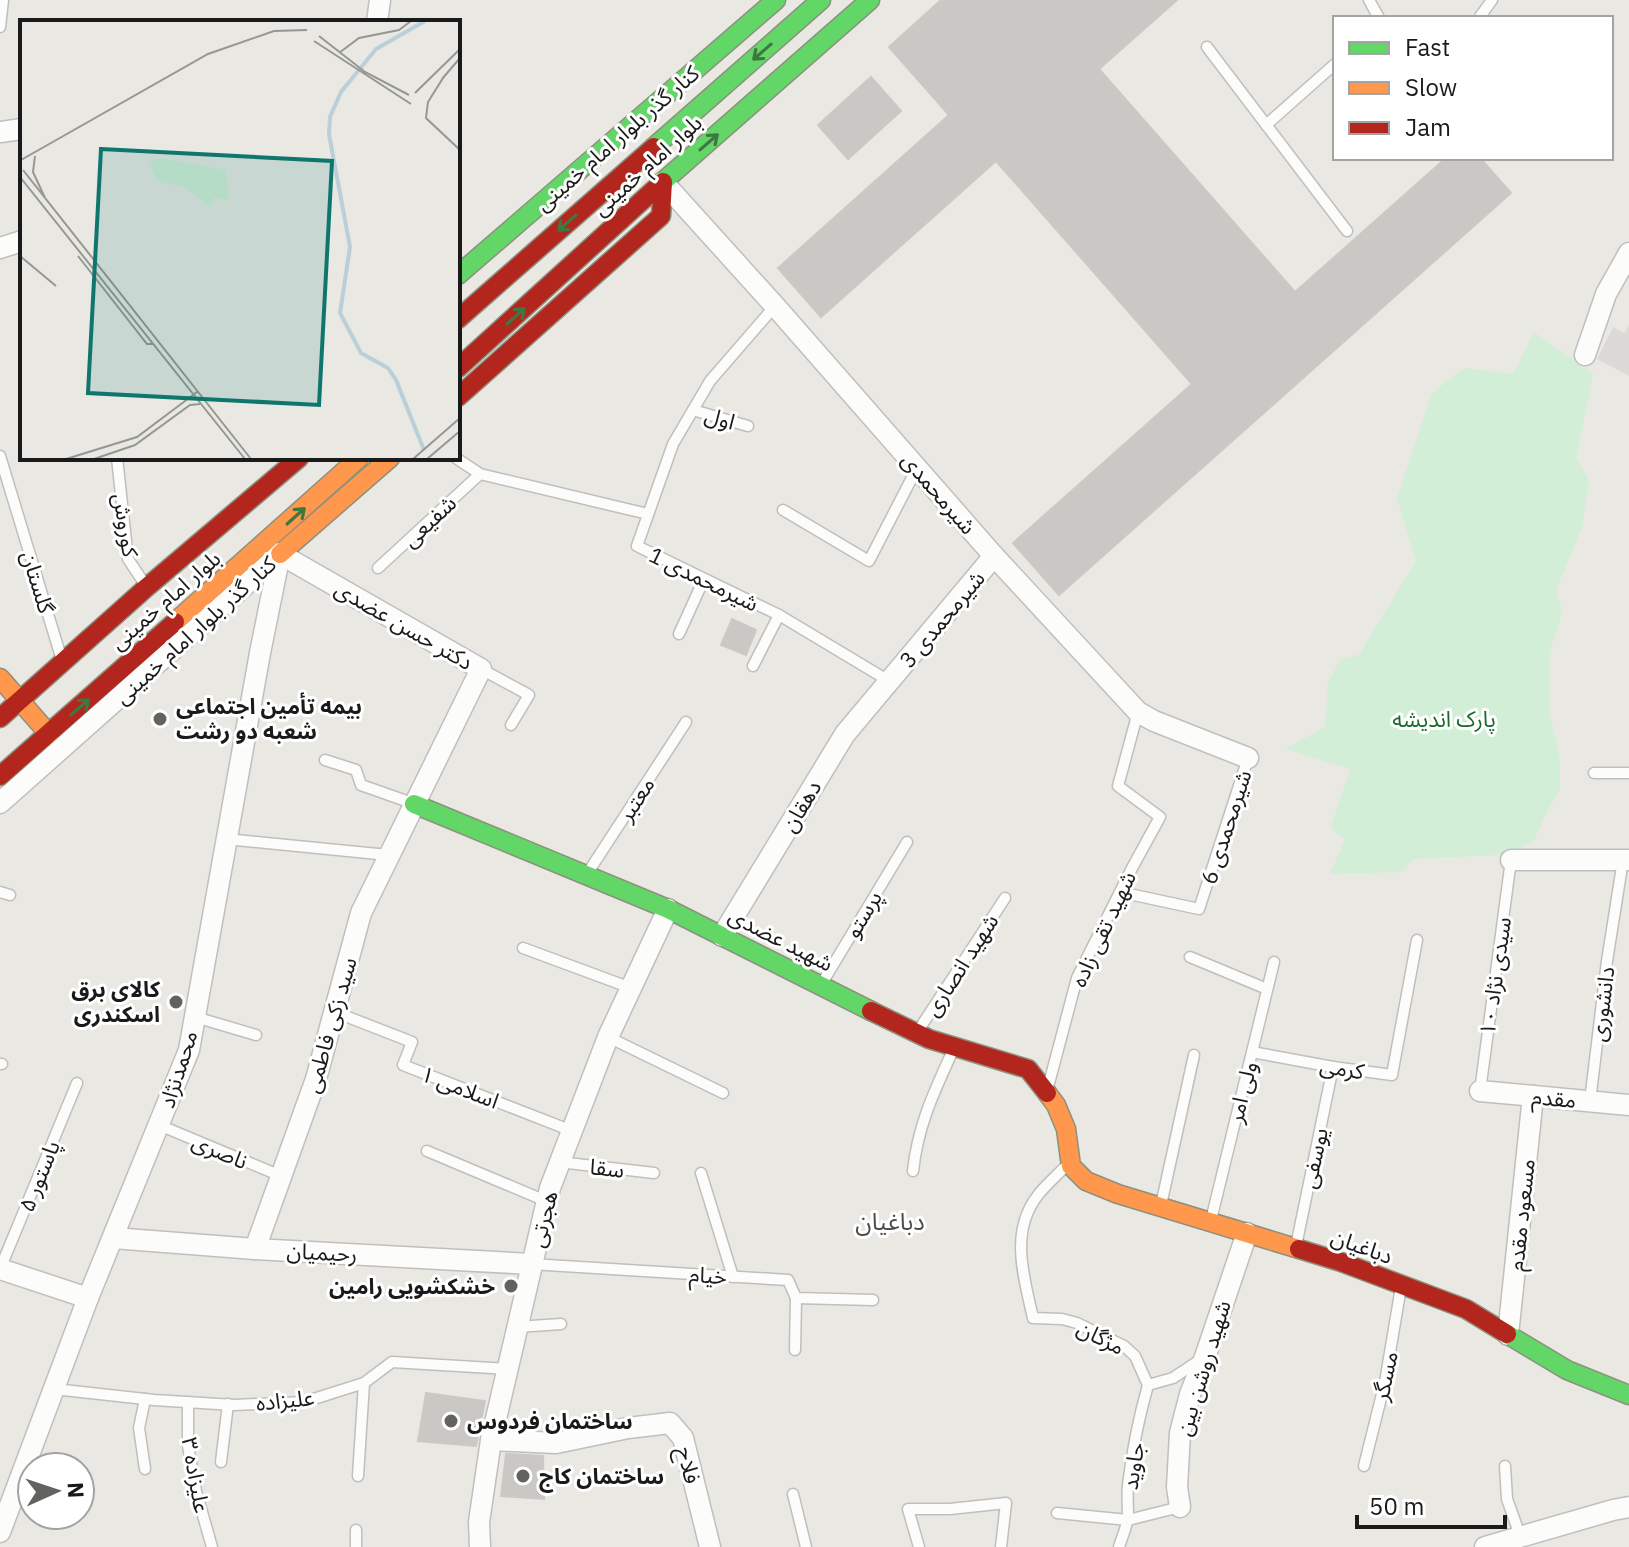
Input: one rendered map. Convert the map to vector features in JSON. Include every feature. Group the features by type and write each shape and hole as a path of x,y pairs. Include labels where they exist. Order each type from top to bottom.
{"street":[{"path":"377,20 380,0"},
{"name":"کنار گذر بلوار امام خمینی","path":"460,273 776,0"},
{"name":"بلوار امام خمینی","path":"460,317 821,0"},
{"name":"بلوار امام خمینی","path":"460,366 870,0"},
{"path":"0,132 20,129"},
{"path":"460,395 661,216 663,182"},
{"name":"شیرمحمدی","path":"663,182 994,556 1138,712 1248,758"},
{"path":"0,248 20,242"},
{"path":"1585,355 1606,294 1629,253"},
{"name":"بلوار امام خمینی","path":"0,718 297,460"},
{"name":"بلوار امام خمینی","path":"0,776 274,548 357,460"},
{"name":"کنار گذر بلوار امام خمینی","path":"0,803 274,548 387,460"},
{"name":"دکتر حسن عضدی","path":"274,548 481,669 414,804"},
{"name":"محمدنژاد","path":"0,1532 88,1298 189,1050 260,653 274,548"},
{"name":"شیرمحمدی 3","path":"889,681 994,556"},
{"path":"0,678 49,734"},
{"name":"دهقان","path":"722,936 845,734 889,681"},
{"name":"سید زکی فاطمی","path":"255,1249 316,1079 361,913 414,804"},
{"name":"شهید عضدی","path":"414,804 668,909 916,1033 1028,1069 1056,1105 1066,1129 1071,1166"},
{"path":"1511,860 1626,860"},
{"name":"هجرتی","path":"480,1547 479,1522 491,1440 546,1201 608,1037 668,909"},
{"name":"مقدم","path":"1480,1091 1629,1105"},
{"name":"مسعود مقدم","path":"1508,1335 1533,1096"},
{"name":"دباغیان","path":"1071,1166 1086,1181 1118,1194 1341,1262 1466,1309 1567,1370 1629,1395"},
{"name":"شهید روشن بین","path":"1180,1507 1177,1487 1180,1433 1190,1394 1247,1233"},
{"name":"رحیمیان","path":"113,1238 531,1264"},
{"path":"0,1269 88,1298"},
{"name":"فلاح","path":"491,1440 556,1443 670,1423 683,1438 710,1547"},
{"path":"1485,1547 1629,1507"}],"lane":[{"path":"0,27 3,0"},
{"path":"1207,47 1347,231"},
{"path":"1266,125 1333,66"},
{"name":"شیرمحمدی 1","path":"775,306 710,381 673,444 637,546 779,615 889,681"},
{"name":"اول","path":"693,410 748,426"},
{"name":"گلستان","path":"0,456 62,662"},
{"name":"کوروش","path":"117,460 128,559 147,587"},
{"path":"459,460 480,474 648,514"},
{"path":"783,510 869,561 917,468"},
{"name":"شفیعی","path":"378,568 480,474"},
{"path":"679,634 704,579"},
{"path":"753,666 779,615"},
{"path":"481,669 529,695 511,725"},
{"name":"شهید تقی زاده","path":"1047,1093 1077,978 1160,817 1118,786 1138,712"},
{"name":"معتبر","path":"586,875 686,722"},
{"name":"شیرمحمدی 6","path":"1120,892 1199,909 1248,758"},
{"path":"325,760 356,770 361,785 414,804"},
{"path":"1594,773 1629,773"},
{"path":"226,839 388,855"},
{"name":"پرستو","path":"820,986 907,842"},
{"name":"سیدی نژاد ۱۰","path":"1480,1091 1511,860"},
{"name":"دانشوری","path":"1590,1101 1607,961 1626,860"},
{"name":"شهید انصاری","path":"916,1033 1005,898"},
{"name":"کرمی","path":"1252,1052 1392,1075 1417,940"},
{"path":"523,948 631,988"},
{"path":"1190,957 1267,989"},
{"name":"ولی امر","path":"1211,1221 1274,962"},
{"name":"اسلامی ۱","path":"335,1012 412,1042 403,1065 572,1131"},
{"path":"195,1017 256,1035"},
{"path":"608,1037 723,1093"},
{"path":"913,1171 924,1116 955,1046"},
{"path":"1160,1207 1194,1055"},
{"name":"یوسفی","path":"1295,1248 1333,1067"},
{"name":"پاستور ۵","path":"0,1269 77,1083"},
{"name":"ناصری","path":"159,1125 281,1176"},
{"path":"427,1151 546,1201"},
{"name":"سقا","path":"559,1162 654,1173"},
{"name":"مژگان","path":"1071,1166 1064,1168 1036,1197 1021,1226 1021,1263 1033,1318 1077,1323 1124,1346 1135,1356 1148,1385"},
{"path":"701,1173 733,1277"},
{"name":"خیام","path":"531,1264 788,1280 796,1298"},
{"name":"مسگر","path":"1364,1466 1385,1382 1402,1285"},
{"path":"795,1350 796,1298 873,1300"},
{"path":"517,1327 561,1324"},
{"path":"1148,1385 1173,1378 1205,1357"},
{"name":"علیزاده","path":"54,1389 188,1402 304,1402 364,1383 392,1362 508,1369"},
{"path":"358,1476 364,1383"},
{"name":"جاوید","path":"1119,1547 1128,1520 1127,1489 1148,1385"},
{"path":"145,1399 139,1428 145,1469"},
{"name":"علیزاده ۳","path":"188,1402 188,1446 196,1491 212,1547"},
{"path":"221,1462 228,1404"},
{"path":"1505,1466 1507,1499 1521,1538"},
{"path":"793,1494 806,1547"},
{"path":"919,1547 908,1509 950,1509 1006,1503 1001,1547"},
{"path":"1057,1513 1128,1520 1180,1507"},
{"path":"356,1530 356,1547"}],"green space":[{"name":"پارک اندیشه","path":"1534,332 1593,374 1576,458 1589,480 1582,527 1556,590 1562,612 1550,651 1549,711 1560,759 1560,789 1535,839 1516,850 1499,855 1413,859 1401,872 1330,874 1345,840 1330,828 1351,769 1285,749 1325,727 1328,682 1341,659 1359,655 1416,561 1397,499 1432,393 1464,368 1513,374"}],"shaded area":[{"path":"1629,325 1629,376 1597,359 1613,327 1624,333"}],"building":[{"path":"941,0 1177,0 1099,69 1295,292 1444,160 1482,160 1511,193 1059,595 1013,543 1192,384 996,161 821,317 778,268 949,115 889,47"},
{"path":"871,77 901,111 848,159 818,125"},
{"path":"732,619 756,630 746,655 721,645"},
{"name":"ساختمان فردوس","path":"426,1393 485,1401 476,1446 418,1441"},
{"name":"ساختمان کاج","path":"506,1454 543,1456 544,1499 501,1496"}],"traffic: fast":[{"path":"460,273 776,0"},
{"path":"654,147 821,0"},
{"path":"657,187 870,0"},
{"path":"414,804 668,909 871,1011"},
{"path":"1507,1334 1567,1370 1629,1395"}],"traffic: slow":[{"path":"175,622 357,460"},
{"path":"280,554 388,460"},
{"path":"0,678 49,734"},
{"path":"1047,1093 1066,1129 1071,1166 1086,1181 1118,1194 1299,1249"}],"traffic: jam":[{"path":"460,317 654,147"},
{"path":"460,395 661,216 663,182"},
{"path":"460,366 657,187"},
{"path":"0,718 297,460"},
{"path":"0,776 175,622"},
{"path":"871,1011 929,1039 1028,1069 1047,1093"},
{"path":"1299,1249 1466,1309 1507,1334"}],"place":[{"name":"بیمه تأمین اجتماعی شعبه دو رشت","path":"160,719"},
{"name":"کالای برق اسکندری","path":"176,1002"},
{"name":"خشکشویی رامین","path":"511,1286"},
{"name":"ساختمان فردوس","path":"451,1421"},
{"name":"ساختمان کاج","path":"523,1476"}],"district":[{"name":"دباغیان","path":"890,1222"}]}
